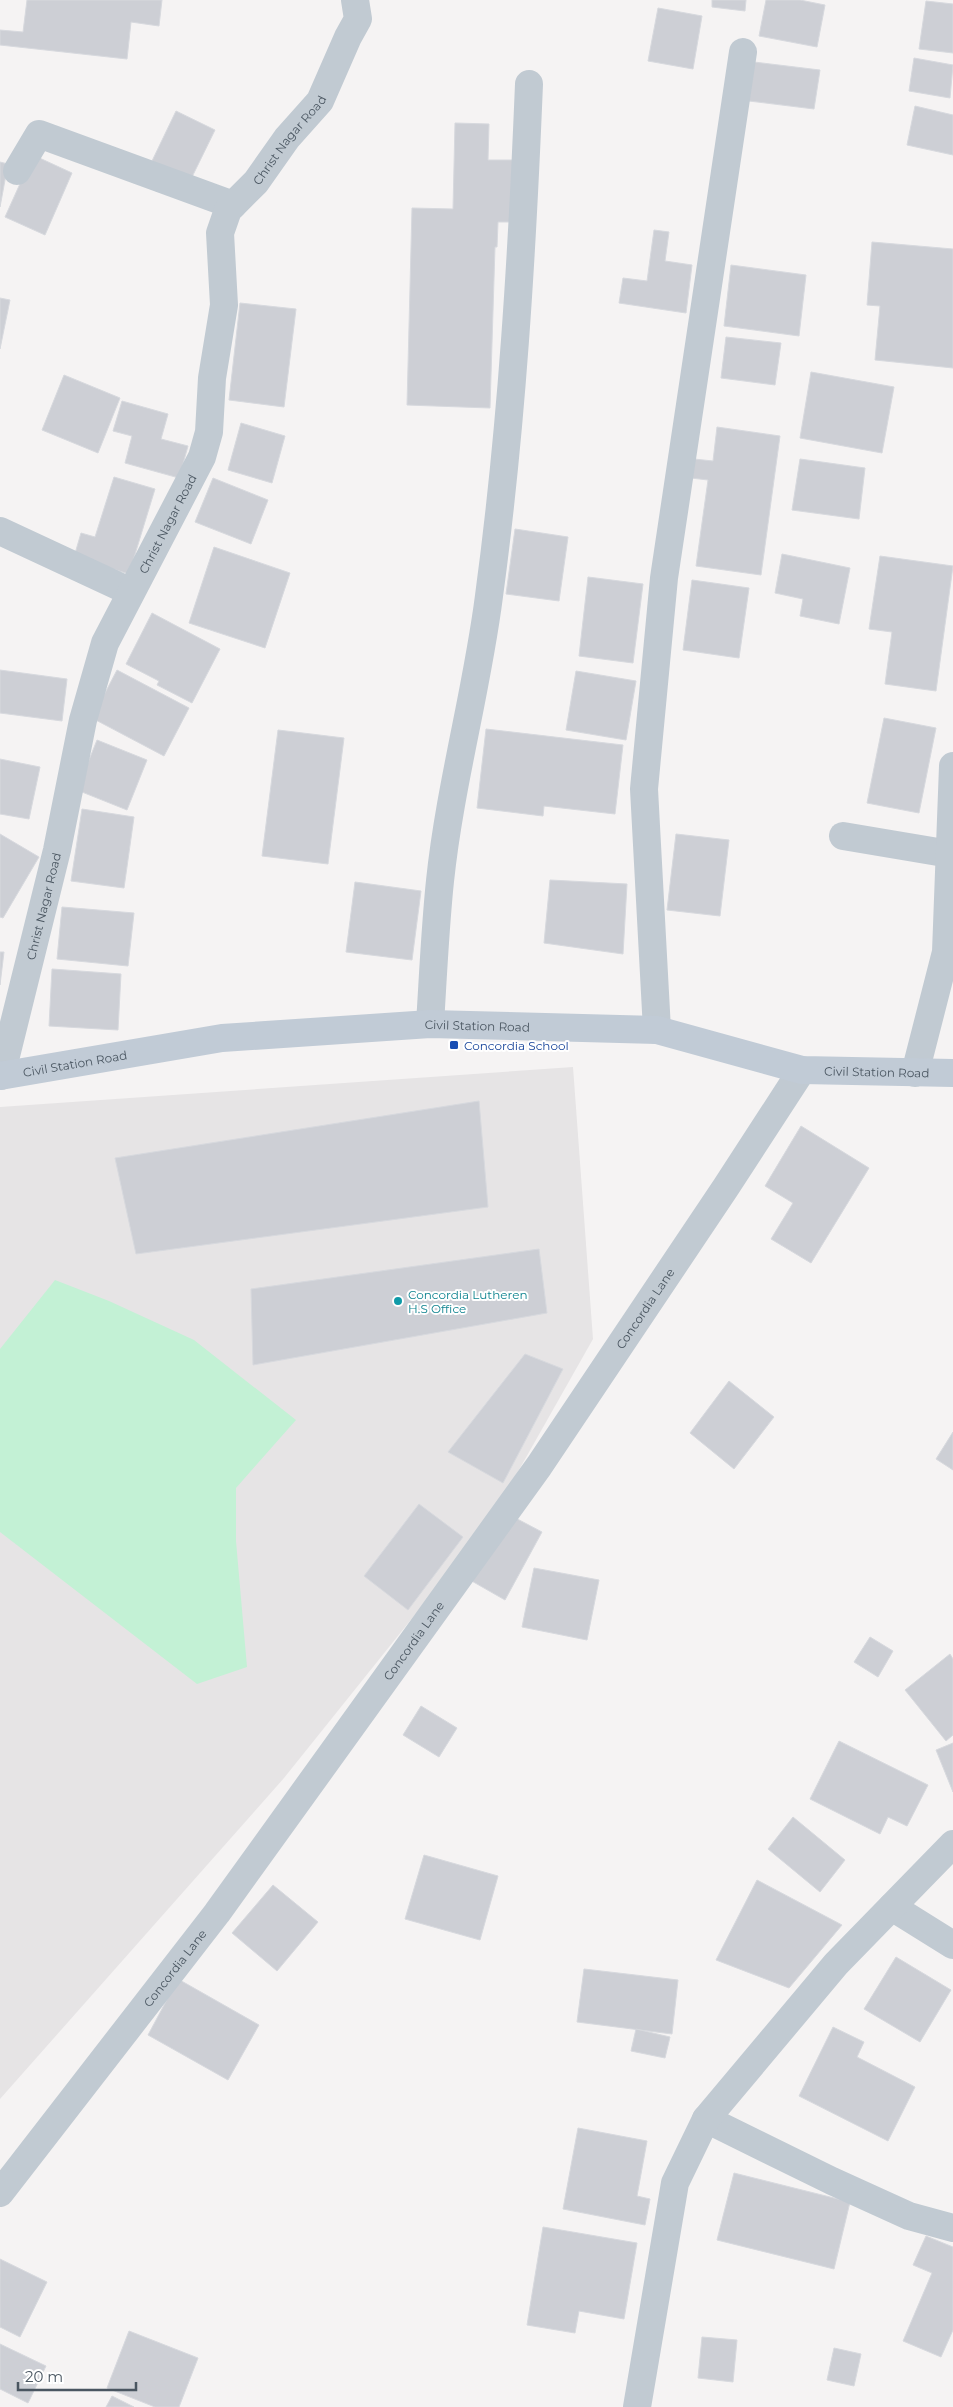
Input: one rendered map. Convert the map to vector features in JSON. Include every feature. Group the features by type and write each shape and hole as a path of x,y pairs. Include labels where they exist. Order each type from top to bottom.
{"main road":[{"name":"Civil Station Road","path":"0,1076 222,1038 430,1024 657,1030 802,1070 953,1073"}],"street":[{"name":"Christ Nagar Road","path":"0,1076 57,850 83,720 105,642 205,449 209,432 212,378 224,305 220,234 228,210 256,182 287,138 320,101 348,37 358,19 355,0"},
{"path":"657,1030 644,789 664,578 743,52"},
{"path":"430,1024 440,881 459,758 489,598 509,425 522,256 529,84"},
{"path":"16,171 39,134 233,205"},
{"path":"0,531 131,592"},
{"path":"916,1073 946,952 953,766"},
{"path":"843,836 950,854"},
{"name":"Concordia Lane","path":"0,2193 217,1913 539,1466 802,1070"},
{"path":"639,2406 675,2184 706,2119 836,1964 953,1844"},
{"path":"892,1907 953,1945"},
{"path":"706,2119 832,2182 909,2216 953,2228"}],"shaded area":[{"path":"573,1067 593,1339 490,1521 284,1778 0,2099 0,1107"}],"green space":[{"path":"55,1280 109,1301 194,1340 296,1420 236,1488 236,1541 247,1667 197,1684 0,1532 0,1349"}],"building":[{"path":"27,0 162,0 159,26 131,22 127,59 0,45 0,30 23,32"},
{"path":"712,0 746,0 745,11 712,7"},
{"path":"766,0 800,0 825,5 817,47 759,36"},
{"path":"926,1 953,4 953,53 919,49"},
{"path":"658,8 702,16 693,69 648,61"},
{"path":"914,58 953,65 950,98 909,91"},
{"path":"754,62 820,70 814,109 749,101"},
{"path":"915,106 953,115 953,155 907,145"},
{"path":"176,111 215,130 191,179 152,161"},
{"path":"455,123 489,124 488,160 514,160 512,222 498,222 497,247 495,247 490,408 407,405 412,208 453,209"},
{"path":"33,155 72,173 45,235 5,217"},
{"path":"0,162 8,164 0,207"},
{"path":"654,230 669,232 665,261 692,265 686,313 619,303 623,278 647,281"},
{"path":"872,242 953,249 953,368 875,360 880,306 867,305"},
{"path":"731,265 806,275 799,336 724,326"},
{"path":"0,298 10,300 0,349"},
{"path":"240,303 296,309 284,407 229,400"},
{"path":"726,337 781,343 775,385 721,378"},
{"path":"811,372 894,387 882,453 800,438"},
{"path":"64,375 120,398 98,453 42,430"},
{"path":"122,401 168,414 161,439 188,446 179,478 125,463 132,436 113,431"},
{"path":"241,423 285,436 272,483 228,470"},
{"path":"717,427 780,436 761,575 696,566 708,480 691,478 694,459 713,461"},
{"path":"800,459 865,468 859,519 792,510"},
{"path":"114,477 155,489 129,574 74,557 81,533 95,537"},
{"path":"213,478 268,500 251,544 195,522"},
{"path":"515,529 568,537 559,601 506,594"},
{"path":"214,547 290,573 265,648 189,623"},
{"path":"782,554 850,568 839,624 800,616 803,599 775,593"},
{"path":"880,556 953,566 936,691 885,684 892,632 869,629"},
{"path":"588,577 643,584 633,663 579,656"},
{"path":"692,580 749,588 739,658 683,650"},
{"path":"152,613 220,649 192,703 157,685 159,681 126,664"},
{"path":"0,670 67,679 62,721 0,713"},
{"path":"117,670 189,708 164,756 92,718"},
{"path":"576,671 636,681 626,740 566,730"},
{"path":"884,718 936,728 919,813 867,803"},
{"path":"486,729 623,745 615,814 544,806 543,816 477,808"},
{"path":"278,730 344,738 328,864 262,856"},
{"path":"97,740 147,760 127,810 77,790"},
{"path":"0,759 40,767 29,819 0,814"},
{"path":"82,809 134,817 124,888 71,881"},
{"path":"0,834 39,857 3,918 0,917"},
{"path":"676,834 729,840 720,916 667,910"},
{"path":"550,880 627,884 623,954 544,943"},
{"path":"355,882 421,891 412,960 346,952"},
{"path":"62,907 134,913 128,966 57,959"},
{"path":"0,952 4,952 0,985"},
{"path":"52,969 121,974 118,1030 49,1026"},
{"path":"479,1101 488,1207 136,1254 115,1158"},
{"path":"801,1126 869,1168 811,1263 771,1239 793,1203 765,1186"},
{"name":"Concordia Lutheren H.S Office","path":"539,1249 547,1313 253,1365 251,1289"},
{"path":"525,1354 563,1369 503,1483 448,1452"},
{"path":"729,1381 774,1417 734,1469 690,1433"},
{"path":"953,1432 953,1470 936,1459"},
{"path":"419,1504 463,1537 408,1610 364,1576"},
{"path":"506,1513 542,1532 505,1600 470,1580"},
{"path":"534,1568 599,1580 587,1640 522,1627"},
{"path":"870,1637 893,1651 878,1677 854,1662"},
{"path":"950,1654 953,1659 953,1735 946,1741 905,1690"},
{"path":"421,1706 457,1728 439,1757 403,1735"},
{"path":"839,1741 928,1785 907,1826 888,1817 880,1834 810,1799"},
{"path":"953,1743 953,1792 936,1750"},
{"path":"793,1817 845,1860 820,1892 768,1849"},
{"path":"424,1855 498,1876 480,1940 405,1919"},
{"path":"757,1880 842,1925 789,1988 716,1960"},
{"path":"273,1885 318,1922 277,1971 232,1933"},
{"path":"896,1957 951,1990 920,2042 864,2009"},
{"path":"584,1969 678,1980 672,2034 577,2022"},
{"path":"178,1979 259,2025 228,2080 148,2035"},
{"path":"833,2027 864,2042 857,2057 915,2087 888,2141 799,2096"},
{"path":"636,2029 670,2037 665,2058 631,2051"},
{"path":"578,2128 647,2141 637,2196 650,2199 645,2225 563,2209"},
{"path":"734,2173 850,2202 834,2269 717,2240"},
{"path":"543,2227 637,2243 624,2319 579,2311 575,2333 527,2325"},
{"path":"926,2236 953,2247 953,2330 941,2357 903,2341 932,2273 913,2265"},
{"path":"0,2259 47,2282 20,2337 0,2327"},
{"path":"129,2331 198,2358 179,2407 155,2407 107,2388"},
{"path":"702,2337 737,2340 733,2382 698,2378"},
{"path":"0,2344 46,2366 28,2403 0,2389"},
{"path":"834,2348 861,2354 854,2386 827,2380"},
{"path":"112,2396 134,2407 106,2407"}],"place":[{"name":"Concordia School","path":"454,1045"},
{"name":"Concordia Lutheren H.S Office","path":"398,1301"}]}
